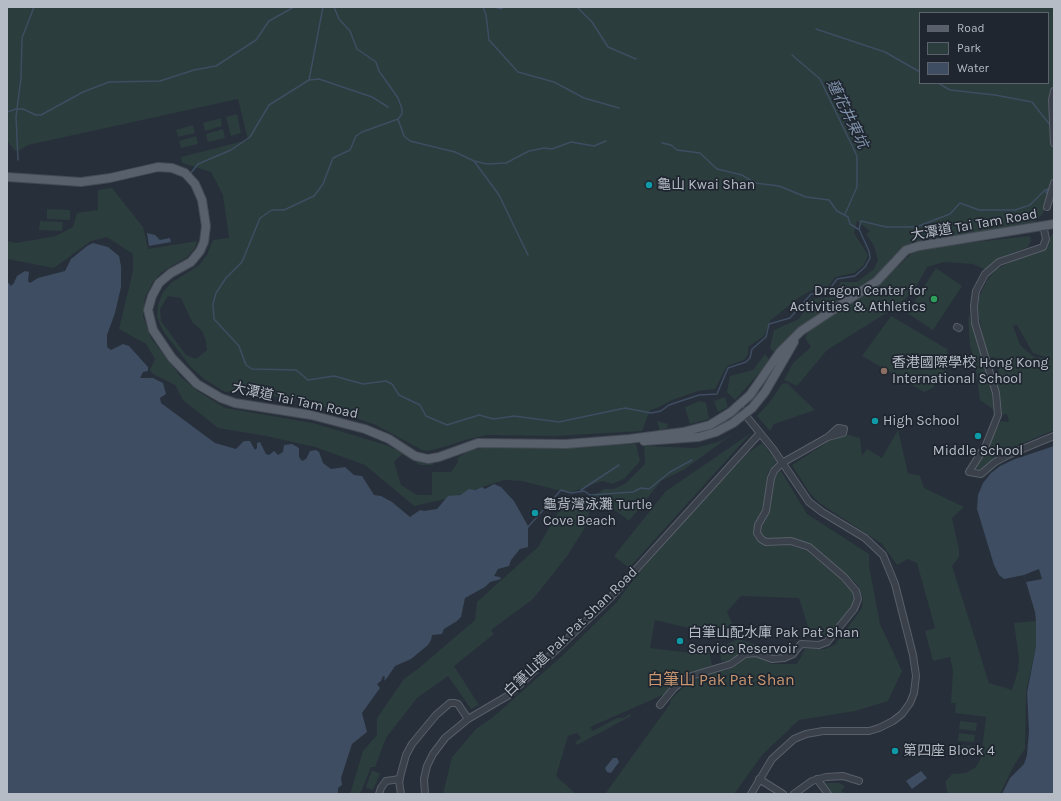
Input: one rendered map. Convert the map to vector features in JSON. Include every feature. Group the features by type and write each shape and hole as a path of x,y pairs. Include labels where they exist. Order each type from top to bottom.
{"main road":[{"name":"大潭道 Tai Tam Road","path":"7,177 65,182 89,182 147,169 164,167 177,169 190,177 202,200 206,229 204,242 193,260 168,275 158,285 150,299 148,316 158,339 179,366 197,384 221,398 235,403 311,415 365,429 389,439 416,456 424,459 435,458 478,443 566,444 683,432 700,428 717,421 738,406 760,384 784,348 805,328 877,281 890,270 902,254 911,248 1054,224"},
{"name":"大潭道 Tai Tam Road","path":"629,438 638,441 699,438 722,429 745,414 765,392 789,350 805,328"}],"street":[{"path":"1054,91 1052,100 1054,143"},
{"path":"1048,207 1053,185"},
{"path":"1043,225 1046,239 1043,246 999,262 985,274 976,291 974,306 975,323 996,393 998,415 986,445 969,472 981,474 995,462 1008,455 1054,436"},
{"path":"738,406 784,465 806,498 822,512 869,542 886,561 895,584 916,671 915,688 907,707 902,714 888,725 869,730 823,731 800,737 789,742 776,754 751,794"},
{"name":"白筆山道 Pak Pat Shan Road","path":"425,794 425,775 433,754 448,735 468,719 509,695 611,597 760,433"},
{"path":"660,706 674,688 688,677 731,664 745,654 756,653 771,659 781,659 793,654 801,644 819,645 827,642 855,607 858,596 851,584 809,548 791,541 766,542 758,535 757,528 767,504 772,474 828,437"},
{"path":"401,794 400,779 406,755 412,744 436,715 450,703 458,704 468,719"},
{"path":"794,794 818,779 843,776 859,781"},
{"path":"379,794 386,781 400,779"},
{"path":"818,779 828,794"},
{"path":"759,780 783,794"}],"green space":[{"path":"7,7 1054,7 1054,87 1050,97 1054,150 1054,180 1052,189 1047,189 1046,193 1050,195 1043,213 1035,222 964,235 948,235 920,242 892,257 881,272 819,314 775,353 770,348 774,330 799,319 810,299 832,297 841,282 857,282 874,269 878,260 874,246 866,234 870,231 857,221 854,233 868,255 864,265 854,273 835,277 827,289 812,290 798,298 770,321 764,336 748,347 748,354 744,360 727,366 715,389 698,391 672,400 650,410 642,431 555,436 487,435 428,451 422,450 376,425 299,398 275,397 257,387 225,392 204,379 190,366 163,331 157,317 158,304 163,292 171,283 199,265 207,255 213,240 229,238 223,195 211,172 182,163 181,157 248,140 238,99 28,145 18,151 14,150 7,140","holes":["168,296 181,298 192,322 202,331 206,341 207,350 196,359 186,355 161,321 160,309"]},
{"path":"237,114 241,133 231,136 226,117"},
{"path":"221,118 222,126 205,131 203,123"},
{"path":"193,125 195,133 178,137 176,130"},
{"path":"223,129 225,138 208,142 206,134"},
{"path":"196,136 198,144 181,148 179,141"},
{"path":"112,188 143,227 148,249 197,241 195,248 187,257 162,272 153,282 145,297 143,316 151,338 180,376 196,390 225,408 313,423 386,445 422,462 433,461 433,465 420,465 402,454 394,462 401,485 417,495 432,495 432,472 451,472 458,462 457,458 469,451 488,447 556,448 636,444 640,461 624,479 612,484 602,481 569,493 522,481 504,480 445,499 414,506 365,465 315,447 266,436 218,428 183,400 175,385 153,374 150,370 155,359 146,344 119,329 133,271 133,254 107,237 91,241 54,268 7,259 7,241 16,243 56,236 73,227 77,213 98,210 98,190"},
{"path":"47,209 70,210 70,220 47,219"},
{"path":"40,221 63,222 62,231 39,230"},
{"path":"1054,231 1054,430 1014,447 1014,445 1013,452 993,458 983,471 976,468 1001,421 1009,422 1007,414 1001,415 998,392 993,373 999,373 995,357 988,358 979,318 978,300 986,282 996,269 1022,257 1043,251","holes":["1017,325 1033,353 1051,359 1034,357 1020,345 1013,326"]},
{"path":"1030,236 1031,241 1028,247 999,259 986,270 973,264 944,262 927,267 917,285 901,304 827,350 797,386 784,380 793,363 811,347 805,338 808,332 886,278 913,252 931,247"},
{"name":"Dragon Center for Activities & Athletics","path":"936,268 962,286 933,330 907,313"},
{"path":"968,314 978,341 992,394 994,410 980,400 975,362 970,346"},
{"path":"891,316 947,349 949,364 933,388 924,392 862,356"},
{"path":"765,354 770,361 735,400 727,392 730,376 753,370"},
{"path":"787,383 815,410 774,424 770,431 757,416 769,403 782,384"},
{"path":"725,397 728,407 718,412 714,401"},
{"path":"700,401 706,403 709,419 690,424 685,407"},
{"path":"657,421 668,424 667,428 660,431"},
{"path":"738,430 685,469 661,481 629,521 611,507 591,507 584,529 568,555 533,599 491,630 494,634 454,666 479,705 471,709 448,676 417,698 386,738 375,767 371,767 360,794 350,794 363,751 377,735 377,718 404,679 475,620 477,602 538,547 565,500 571,501 586,498 588,500 604,489 614,489 626,483 645,464 644,446 696,448 721,441"},
{"path":"898,430 908,473 920,476 924,488 964,507 952,518 959,550 959,557 952,566 989,683 1012,690 1018,671 1019,658 1014,623 1036,621 1036,646 1026,692 1025,749 1014,765 1000,794 948,794 945,782 952,774 966,773 976,767 981,758 986,717 955,713 956,703 951,703 953,671 950,657 933,661 925,631 935,628 917,563 908,559 897,565 882,544 818,502 809,492 792,465 842,433 860,438 862,456 867,449 882,458"},
{"path":"751,433 629,568 614,556 666,491"},
{"path":"762,443 777,461 768,472 764,504 755,524 754,537 765,546 790,545 807,551 852,589 855,594 855,605 829,636 811,636 799,598 741,596 727,612 734,628 714,634 655,620 650,648 700,654 709,651 712,665 683,678 665,694 590,727 593,731 617,718 624,718 630,714 631,716 577,745 575,742 581,738 577,733 568,736 556,776 576,794 443,794 452,757 476,729 492,718 562,656 616,603 637,575 713,490 749,452"},
{"path":"781,471 807,514 869,554 869,566 880,624 902,671 888,701 855,711 799,720 763,754 734,794 605,794 670,704 671,699 687,684 706,675 733,668 750,656 755,656 772,664 797,664 805,649 825,649 835,645 862,608 863,599 858,585 811,544 791,538 767,538 761,534 762,527 771,505 775,475"},
{"path":"738,639 757,645 762,651 748,649 730,661 721,661 720,647"},
{"path":"960,721 977,723 976,731 959,729"},
{"path":"959,733 975,735 974,742 958,741"},
{"path":"957,745 973,746 972,754 956,753"},
{"path":"372,770 380,774 373,790 366,787"},
{"path":"825,783 839,783 845,786 841,791 846,794 831,794 824,786"}],"water":[{"path":"147,233 155,235 160,240 170,238 171,242 149,246"},
{"path":"93,243 108,247 119,256 121,266 121,287 115,313 107,335 107,347 111,350 123,344 129,346 148,367 148,371 143,372 140,378 153,378 163,383 166,394 160,398 161,403 215,443 236,449 244,441 250,441 255,450 257,448 257,443 260,442 266,454 269,455 274,451 278,455 283,452 284,445 292,444 299,448 299,457 302,461 306,459 310,451 316,450 319,452 323,463 331,469 345,467 354,475 362,476 374,495 381,496 392,502 410,517 420,510 424,511 437,509 448,496 460,495 469,489 475,490 482,487 485,489 494,484 501,487 514,501 528,526 528,547 520,549 511,560 509,566 498,569 494,576 500,577 501,579 490,582 485,587 465,598 461,617 457,621 444,629 442,634 432,635 428,645 411,659 395,666 384,681 385,677 383,676 381,681 377,684 380,688 362,713 367,732 352,744 341,778 342,785 338,788 338,794 7,794 7,281 11,286 17,276 25,271 29,272 28,281 30,283 38,278 65,271 71,259"},
{"path":"1054,446 1054,794 1002,794 1010,778 1024,764 1027,755 1029,731 1027,693 1036,646 1036,621 1035,612 1024,575 1004,579 999,575 994,565 977,509 978,495 983,483 991,473 1000,466 1015,459"},
{"path":"613,758 617,758 619,762 611,773 607,772 605,768"},
{"path":"921,771 927,778 912,789 906,781"}],"pier":[{"path":"1039,569 1042,579 1026,582 1024,575"}],"waterway":[{"path":"18,160 16,117 21,78 22,38 34,7"},
{"path":"7,112 16,109 23,109 36,115 41,115 83,92 109,82 160,81 194,70 216,66 256,40 269,21 294,7"},
{"path":"190,174 198,164 231,150 250,137 269,105 309,80 323,7"},
{"path":"334,7 339,19 350,31 357,49 376,62 379,71 398,98 402,109 402,114 398,119 362,132 356,136 350,150 333,158 323,184 314,196 284,210 272,210 260,218 242,262 226,278 216,293 213,304 214,319 239,346 246,365 252,369 296,370 308,380 334,376 363,384 386,381 392,384 399,395 420,405 426,416 447,425 479,415 494,419 514,416 559,422 625,408 651,413 661,411 669,405 699,395 717,394 728,368 746,362 750,358 752,349 766,337 769,324 790,318 811,294 826,294 837,279 855,276 865,267 870,258 869,251 859,229 861,221 886,227 916,227 950,214 960,203 979,210 1015,210 1030,205 1045,190 1050,191"},
{"path":"483,7 486,15 489,40 518,72 554,82 584,98 619,108"},
{"path":"495,7 501,9 504,7"},
{"path":"577,7 592,22 608,47 636,59"},
{"path":"816,29 885,52 919,71"},
{"name":"蓮花井東坑","path":"792,55 820,79 857,156 857,187 845,214"},
{"path":"309,80 319,79 372,97 388,107"},
{"path":"940,84 950,90 995,95 1032,102 1050,125"},
{"path":"398,119 404,136 410,141 455,152 474,161 499,195 528,255"},
{"path":"474,161 487,164 506,163 529,151 544,148 552,149 571,142 594,146 606,141"},
{"path":"662,143 671,145 677,150 700,153 717,169 742,175 755,183 779,186 806,197 829,200 837,211 848,217 850,224 858,229"},
{"path":"1049,193 1046,193 1047,189 1050,189"},
{"path":"528,527 561,490 571,493 584,491 590,495 633,492 641,488 649,489 670,472 692,460"},
{"path":"581,490 619,465"}],"place":[{"name":"龜山 Kwai Shan","path":"649,185"},
{"name":"Dragon Center for Activities & Athletics","path":"934,299"},
{"name":"香港國際學校 Hong Kong International School","path":"884,371"},
{"name":"High School","path":"875,421"},
{"name":"Middle School","path":"978,436"},
{"name":"龜背灣泳灘 Turtle Cove Beach","path":"535,513"},
{"name":"白筆山配水庫 Pak Pat Shan Service Reservoir","path":"680,641"},
{"name":"第四座 Block 4","path":"895,751"}],"district":[{"name":"白筆山 Pak Pat Shan","path":"721,680"}]}
